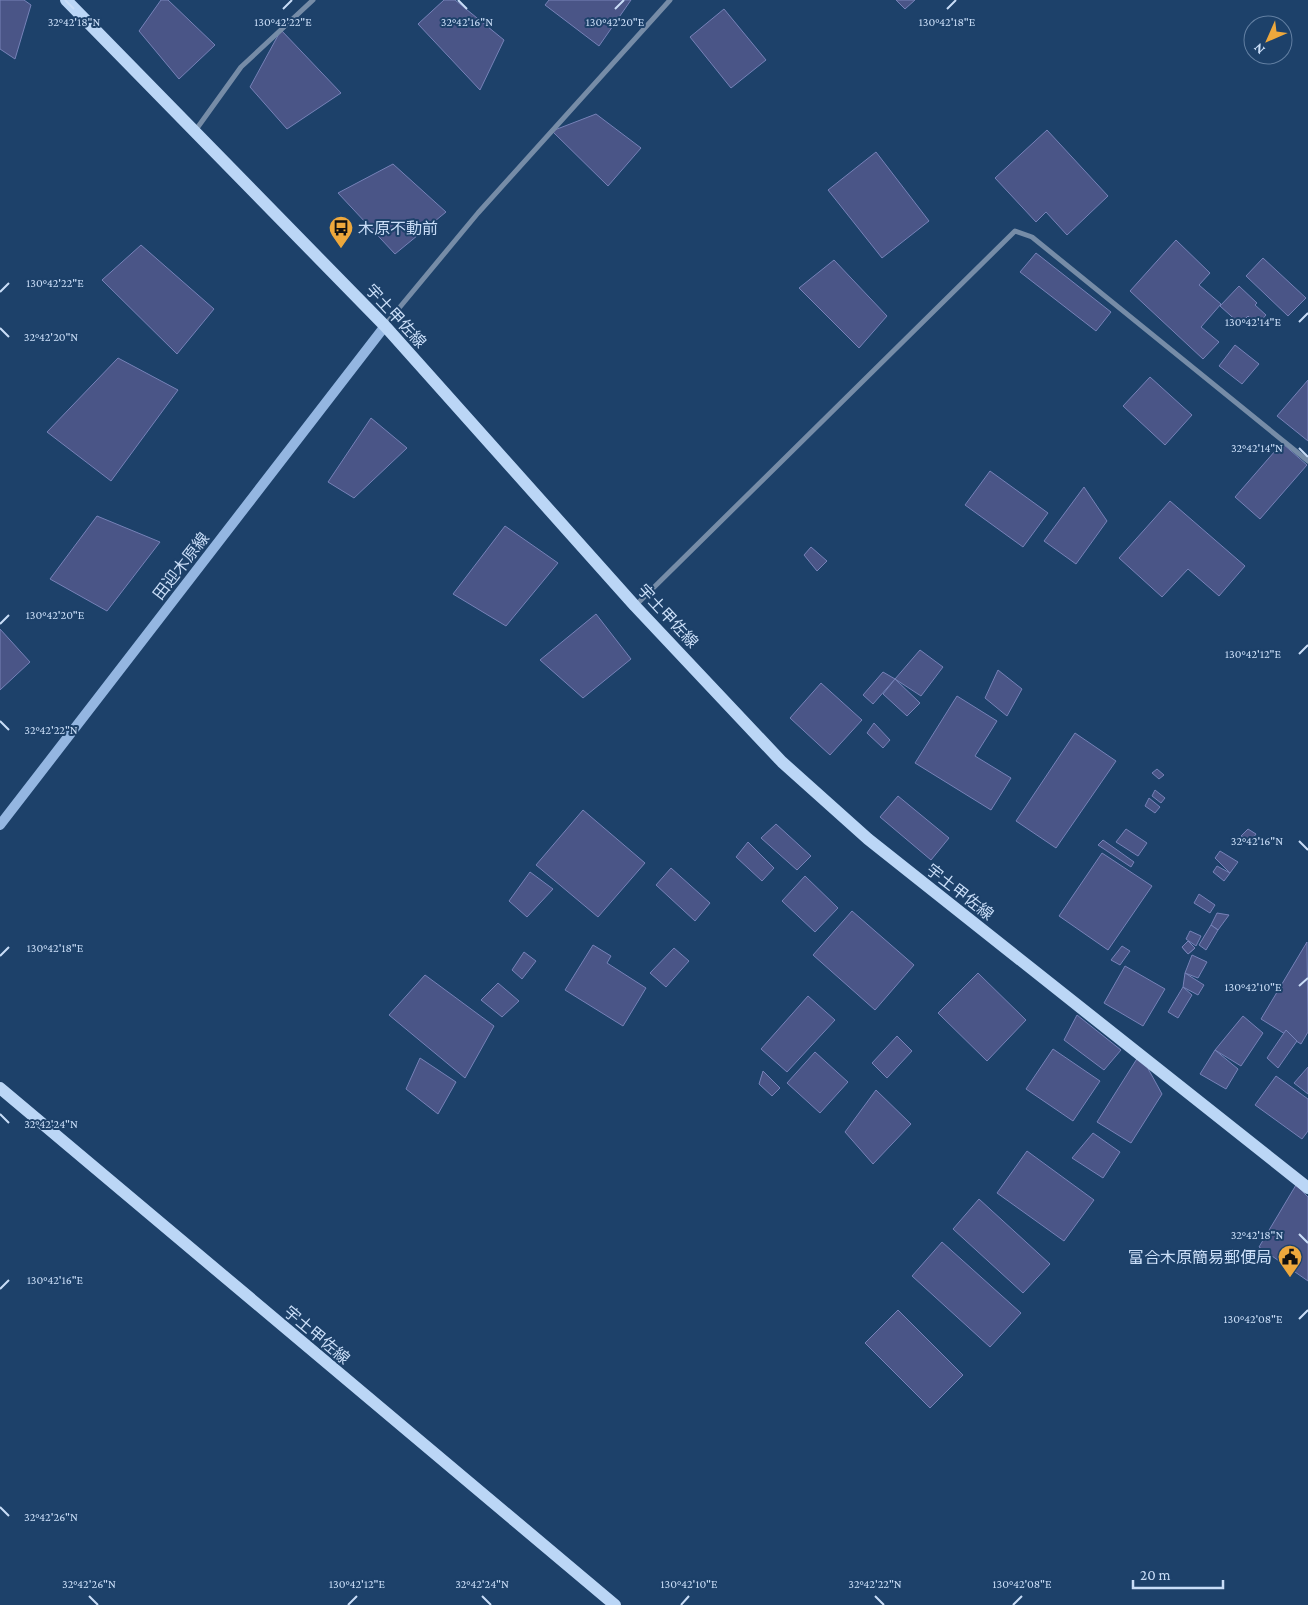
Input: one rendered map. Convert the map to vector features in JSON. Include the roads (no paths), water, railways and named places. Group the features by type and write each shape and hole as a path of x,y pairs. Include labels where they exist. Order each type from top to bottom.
{"main road":[{"name":"宇土甲佐線","path":"66,0 385,326 635,606 782,762 868,839 1308,1188"},
{"name":"田迎木原線","path":"0,825 385,326"},
{"name":"宇土甲佐線","path":"0,1088 614,1605"}],"street":[{"path":"195,131 241,66 314,0"},
{"path":"385,326 478,213 670,0"},
{"path":"635,606 1014,231 1032,237 1308,461"}],"place":[{"name":"木原不動前","path":"341,249"},
{"name":"富合木原簡易郵便局","path":"1290,1278"}]}
